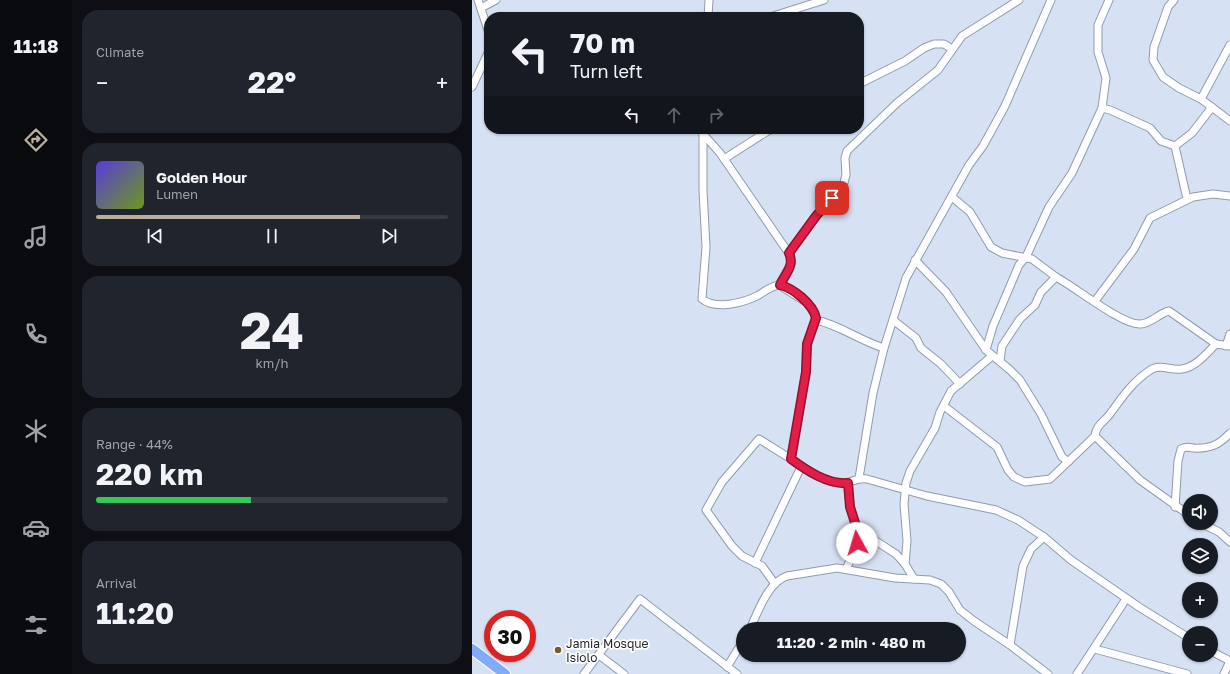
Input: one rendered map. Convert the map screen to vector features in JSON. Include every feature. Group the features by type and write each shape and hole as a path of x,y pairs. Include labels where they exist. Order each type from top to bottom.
{"highway":[{"path":"472,649 505,674"}],"street":[{"path":"478,0 484,17"},
{"path":"481,8 496,0"},
{"path":"708,12 709,0"},
{"path":"786,12 824,0"},
{"path":"789,253 816,216 842,186 847,171 845,158 847,151 897,103 938,70 962,36 1019,0"},
{"path":"859,478 873,393 884,348 903,288 915,260 969,165 983,146 1005,106 1051,0"},
{"path":"986,350 996,319 1019,265 1026,258 1049,208 1072,173 1090,137 1102,108 1106,78 1098,52 1098,25 1109,0"},
{"path":"1174,0 1168,7 1154,47 1153,60 1163,77 1179,88 1201,99 1230,121"},
{"path":"864,82 905,61 930,45 944,44 952,49"},
{"path":"1201,99 1230,45"},
{"path":"472,86 484,61"},
{"path":"1175,146 1192,133 1212,107"},
{"path":"1102,108 1150,128 1162,141 1175,146"},
{"path":"703,134 703,190 706,247 702,299 715,303 737,303 750,299 773,286 780,285 784,286 806,302 813,310 816,320 807,344 806,372 791,459"},
{"path":"705,134 789,253 792,260 791,264 780,285"},
{"path":"724,159 763,134"},
{"path":"1175,146 1187,199"},
{"path":"1095,301 1134,249 1147,221 1155,215 1163,213 1187,199 1213,194 1230,196"},
{"path":"952,197 970,212 991,247 1002,253 1037,262 1112,314 1127,321 1140,324 1169,312 1216,344 1228,346 1230,334"},
{"path":"915,260 946,292 986,350 1020,380 1041,414 1062,457 1070,461"},
{"path":"1000,361 1002,346 1020,319 1035,304 1041,292 1056,276"},
{"path":"816,320 836,327 869,344 884,348"},
{"path":"893,320 916,338 921,348 941,364 960,384"},
{"path":"944,406 997,447 1008,470 1021,481 1032,483 1050,479 1095,436 1096,428 1109,415 1121,398 1147,373 1159,367 1178,369 1188,367 1197,362 1216,344"},
{"path":"906,564 906,489 910,471 935,428 951,391 992,356"},
{"path":"1175,507 1178,461 1181,449 1186,447 1213,447 1222,442 1230,433"},
{"path":"1095,436 1140,480 1182,511"},
{"path":"775,584 762,566 742,556 732,546 706,510 722,482 759,439 801,467 839,483 848,483 859,478 906,489 927,496 996,510 1018,520 1044,537 1071,560 1126,598 1182,634"},
{"path":"755,562 801,467"},
{"path":"846,569 857,546 857,529 850,507 848,483"},
{"path":"857,529 896,554 906,564 914,579"},
{"path":"1215,530 1230,542"},
{"path":"1010,645 1023,566 1031,549 1044,537"},
{"path":"754,622 775,584 782,578 791,575 828,568 846,569 895,578 930,580 942,584 949,592 960,610 1048,674"},
{"path":"1078,674 1096,649 1126,598"},
{"path":"584,674 640,600 737,674"},
{"path":"1096,649 1187,674"},
{"path":"728,667 736,653"},
{"path":"599,655 624,674"},
{"path":"1218,655 1230,661 1224,674"}],"place":[{"name":"Jamia Mosque Isiolo","path":"558,650"}],"route":[{"path":"832,198 816,216 798,243 789,253 792,261 780,285 784,286 806,302 813,310 816,318 816,322 808,338 806,351 806,372 797,432 791,459 807,471 839,483 848,483 850,507 857,529 857,543"}]}
